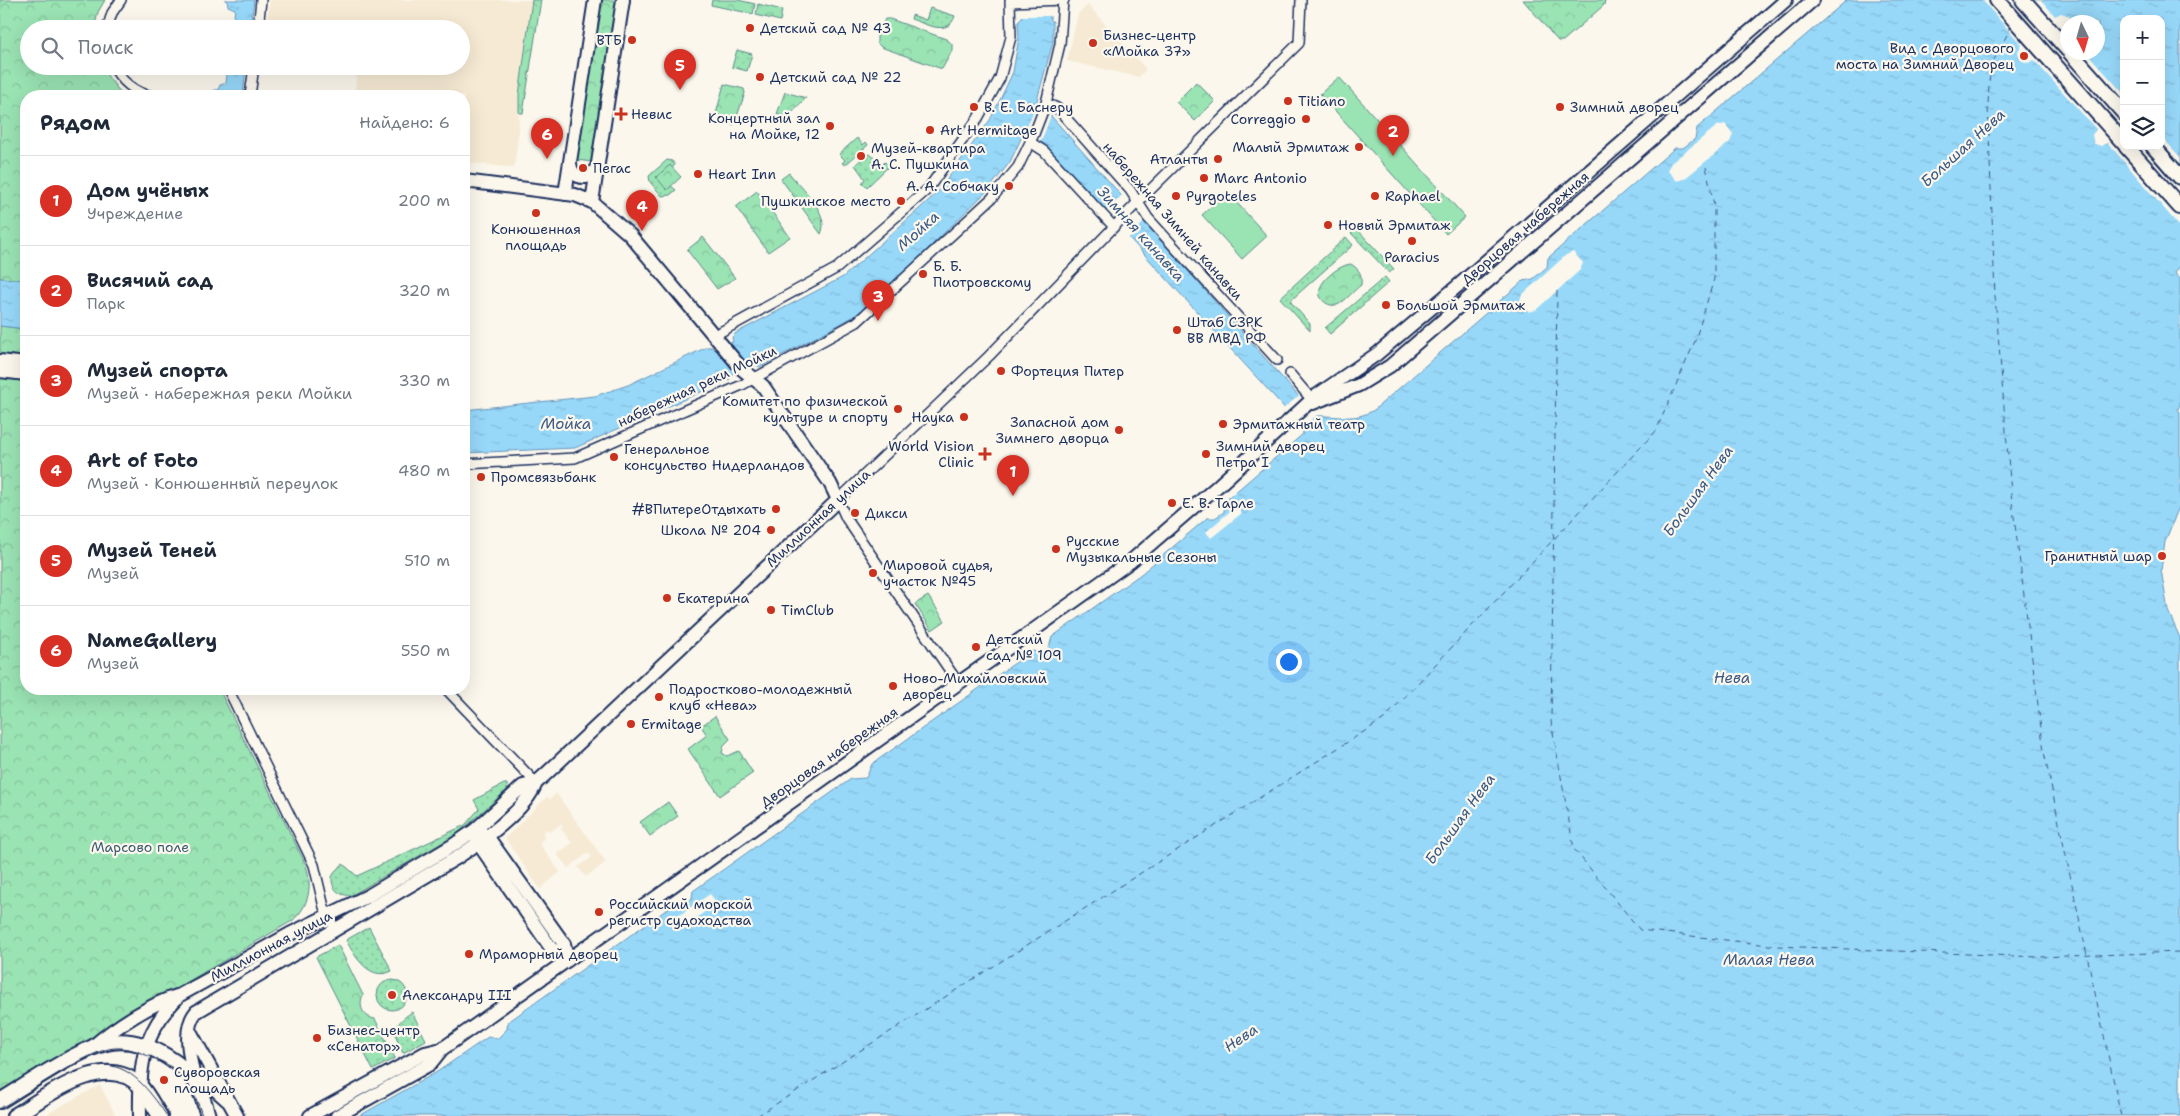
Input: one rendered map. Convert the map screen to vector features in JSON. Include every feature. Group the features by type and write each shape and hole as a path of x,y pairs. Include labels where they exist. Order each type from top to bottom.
{"main road":[{"path":"565,194 594,0"},
{"path":"592,202 623,0"},
{"name":"Дворцовая набережная","path":"337,1116 430,1064 442,1049 1131,562 1311,402 1377,354 1453,290 1786,0"},
{"name":"Дворцовая набережная","path":"1311,402 1320,402 1359,385 1390,366 1812,0"},
{"path":"1997,0 2120,138"},
{"path":"2023,0 2060,41"},
{"path":"2077,60 2120,109"},
{"path":"2130,150 2180,207"},
{"path":"2156,150 2180,177"},
{"path":"570,161 571,170 584,177 593,174 598,165"},
{"path":"470,182 565,194 592,202 619,224 742,368 763,386 828,480 838,500"},
{"path":"0,361 20,363"},
{"path":"0,371 20,373"},
{"name":"Миллионная улица","path":"189,1031 191,1020 196,1012 483,840 531,795 536,783 838,500"},
{"name":"Миллионная улица","path":"0,1101 92,1047 108,1033 168,998 180,995 290,934 368,896 475,830 523,786 536,783"},
{"path":"475,830 564,944 568,960"},
{"path":"140,1116 140,1086 145,1046 160,1017 180,995"},
{"path":"189,1031 189,1054 194,1077 202,1094 208,1116"},
{"path":"189,1031 237,1116"},
{"path":"92,1047 117,1041 145,1046 175,1062 194,1077 209,1084 228,1100"},
{"name":"Дворцовая набережная","path":"310,1116 425,1053 442,1049"},
{"path":"14,1116 78,1078 96,1073 114,1073 140,1086 160,1116"}],"street":[{"path":"110,20 112,13 121,0"},
{"path":"259,20 262,0"},
{"path":"719,340 837,268 928,189 978,118 1000,78 1011,37 1010,1 1063,0 1060,44 1045,105"},
{"path":"1136,204 1299,43 1301,0"},
{"path":"119,75 122,80 136,90"},
{"path":"251,90 253,75"},
{"name":"набережная Зимней канавки","path":"1045,105 1056,108 1148,218 1277,360"},
{"name":"набережная реки Мойки","path":"470,464 575,458 755,378 857,322 992,198 1018,167 1045,105"},
{"path":"1032,138 1115,226"},
{"name":"Миллионная улица","path":"838,500 988,356 1136,204"},
{"path":"1290,374 1311,402"},
{"path":"838,500 846,518 959,684"},
{"path":"231,695 314,865 328,916 335,929"},
{"path":"452,695 536,783"}],"shaded area":[{"path":"270,0 532,0 518,94 519,129 514,168 470,163 470,90 355,90 357,75 470,75 470,20 267,20"},
{"name":"Бизнес-центр «Мойка 37»","path":"1088,5 1146,69 1139,77 1067,61 1078,14"},
{"path":"556,793 606,862 586,877 578,867 592,857 588,853 568,868 557,854 572,843 561,829 563,827 561,824 550,832 548,829 542,833 545,837 539,843 560,872 540,889 505,838 547,797 550,799"},
{"path":"100,1085 116,1116 44,1116 70,1101"}],"green space":[{"path":"0,0 105,0 98,12 96,20 20,20 20,75 107,75 118,90 20,90 20,280 0,278"},
{"path":"532,0 541,0 523,113 519,113 519,95"},
{"path":"601,0 617,0 592,162 577,160"},
{"path":"712,0 738,0 755,4 753,14 711,5"},
{"path":"1523,0 1605,0 1604,5 1563,41 1558,41"},
{"path":"758,4 782,10 780,21 756,15"},
{"path":"930,8 955,16 952,22 942,27 930,26 911,19 912,15 926,20"},
{"path":"885,19 890,19 946,39 952,44 952,51 942,69 881,47 877,43 877,36"},
{"path":"737,50 752,54 747,71 732,67"},
{"path":"1339,77 1465,217 1446,234 1320,94"},
{"path":"1196,82 1215,101 1195,121 1176,102"},
{"path":"724,84 744,89 745,93 734,125 720,120 721,116 716,114"},
{"path":"785,92 806,98 787,118 777,114"},
{"path":"857,138 863,145 866,142 868,145 845,165 842,163 845,160 839,154"},
{"path":"870,154 882,165 885,162 889,166 867,187 862,183 865,179 855,165 866,155"},
{"path":"667,160 672,161 675,165 672,168 670,165 667,189 671,186 676,190 670,195 662,196 650,182 649,176"},
{"path":"670,165 681,177 667,190 656,177"},
{"path":"789,173 818,209 823,226 821,234 781,179"},
{"path":"757,191 790,237 768,252 736,207"},
{"path":"1227,192 1267,236 1242,259 1202,215"},
{"path":"1356,228 1394,269 1389,273 1351,233"},
{"path":"703,237 735,278 717,289 687,250"},
{"path":"1346,237 1353,245 1290,301 1310,324 1310,331 1280,298"},
{"path":"1351,264 1360,273 1361,285 1337,305 1326,303 1321,298 1321,285 1332,273 1345,265"},
{"path":"1385,277 1389,282 1330,334 1325,328"},
{"path":"0,326 20,328 20,356 0,354"},
{"name":"Марсово поле","path":"0,378 20,380 20,695 222,695 305,863 309,887 303,909 292,921 0,1091"},
{"path":"928,596 945,621 932,630 915,604"},
{"path":"715,716 730,739 724,745 722,753 727,756 739,751 753,773 720,796 688,749 707,735 701,726"},
{"path":"507,784 507,790 457,834 352,895 340,893 333,885 332,877 343,864 357,876 465,825 479,809 474,800"},
{"path":"668,802 678,816 650,836 640,822"},
{"path":"369,927 392,971 384,974 370,971 354,954 346,940"},
{"path":"338,945 363,995 361,1007 367,1016 375,1019 395,1058 373,1070 316,957"},
{"path":"392,980 398,981 406,989 406,1001 398,1009 392,1010 386,1009 378,1001 377,995 378,989 386,981"},
{"path":"412,1012 426,1040 403,1053 397,1040 396,1030 400,1021"}],"water":[{"path":"227,0 254,0 251,20 233,20 235,9 228,6"},
{"name":"Нева","path":"1022,0 1050,0 1053,42 1037,100 1316,416 1352,417 1367,414 1374,410 1523,281 1533,279 1547,267 1548,258 1675,148 1683,148 1695,139 1697,128 1847,0 2180,0 2180,266 2175,273 2180,279 2180,405 2178,409 2180,412 2180,504 2165,542 2161,570 2168,611 2180,638 2180,1116 359,1116 437,1072 488,1037 498,1038 507,1029 508,1022 673,905 683,907 692,898 693,891 851,779 866,778 872,764 1032,651 1043,653 1049,648 1052,637 1141,574 1207,518 1215,518 1224,512 1225,501 1303,434 1302,427 1027,126 1010,162 988,190 883,293 855,316 760,367 751,363 733,372 730,379 575,448 470,453 470,409 595,396 628,385 707,347 712,347 715,350 733,342 732,337 736,333 843,277 937,193 990,120 1013,72 1019,37 1018,22 1022,18"},
{"path":"227,75 245,75 244,90 218,90 220,85 226,83"},
{"path":"0,278 20,280 20,328 0,326"}],"pier":[{"path":"1021,0 1051,0 1051,16 1021,16"},
{"path":"1982,0 2041,0 2055,16 2061,13 2067,15 2060,15 2060,18 2056,19 2024,47 2021,58 2033,57 2060,32 2060,60 2093,60 2120,90 2120,112 2098,131 2096,142 2107,141 2120,130 2120,150 2165,150 2165,140 2180,157 2180,227 2108,143 2102,146 2094,144 2092,135 2096,129 2034,60 2028,63 2020,60 2018,51 2022,45"},
{"path":"1038,100 1051,115 1041,142 1027,127"},
{"path":"1725,124 1733,134 1730,142 1684,179 1677,181 1667,170 1671,163 1717,126"},
{"path":"1122,195 1145,221 1128,239 1105,213"},
{"path":"1573,252 1583,263 1580,270 1536,310 1529,312 1519,302 1522,295 1566,255"},
{"path":"1301,394 1317,415 1302,427 1283,409"},
{"path":"1236,506 1242,513 1211,538 1206,532"},
{"path":"710,894 717,903 678,931 671,921"}],"ferry route":[{"path":"2012,25 1994,60 1989,81 1988,106 1995,296 2011,493 2044,752 2121,1116"},
{"path":"757,1116 1384,719 1656,431 1695,341 1714,279 1714,205 1705,162"},
{"path":"1557,291 1551,721 1574,849 1640,930 1777,946 2039,957 2180,952"}],"tram line":[{"path":"0,1108 74,1064 104,1050 120,1048 141,1053 173,1068 191,1089 202,1116"},
{"path":"72,1075 88,1068 103,1065 116,1067 128,1072 148,1091 167,1116"}],"place":[{"name":"Детский сад № 43","path":"750,28"},
{"name":"ВТБ","path":"632,40"},
{"name":"Бизнес-центр «Мойка 37»","path":"1093,43"},
{"name":"Вид с Дворцового моста на Зимний Дворец","path":"2024,56"},
{"name":"Детский сад № 22","path":"760,77"},
{"name":"Музей Теней","path":"680,90"},
{"name":"Titiano","path":"1288,101"},
{"name":"В. Е. Баснеру","path":"974,107"},
{"name":"Зимний дворец","path":"1560,107"},
{"name":"Невис","path":"621,114"},
{"name":"Correggio","path":"1306,119"},
{"name":"Концертный зал на Мойке, 12","path":"830,126"},
{"name":"Art Hermitage","path":"930,130"},
{"name":"Малый Эрмитаж","path":"1359,147"},
{"name":"Музей-квартира А. С. Пушкина","path":"861,156"},
{"name":"Висячий сад","path":"1393,156"},
{"name":"NameGallery","path":"547,159"},
{"name":"Атланты","path":"1218,159"},
{"name":"Пегас","path":"583,168"},
{"name":"Heart Inn","path":"698,174"},
{"name":"Marc Antonio","path":"1204,178"},
{"name":"А. А. Собчаку","path":"1009,186"},
{"name":"Pyrgoteles","path":"1176,196"},
{"name":"Raphael","path":"1375,196"},
{"name":"Пушкинское место","path":"901,201"},
{"name":"Конюшенная площадь","path":"536,213"},
{"name":"Новый Эрмитаж","path":"1328,225"},
{"name":"Art of Foto","path":"642,231"},
{"name":"Paracius","path":"1412,241"},
{"name":"Б. Б. Пиотровскому","path":"923,274"},
{"name":"Большой Эрмитаж","path":"1386,305"},
{"name":"Музей спорта","path":"878,321"},
{"name":"Штаб СЗРК ВВ МВД РФ","path":"1177,330"},
{"name":"Фортеция Питер","path":"1001,371"},
{"name":"Комитет по физической культуре и спорту","path":"898,409"},
{"name":"Наука","path":"964,417"},
{"name":"Эрмитажный театр","path":"1223,424"},
{"name":"Запасной дом Зимнего дворца","path":"1119,430"},
{"name":"World Vision Clinic","path":"985,454"},
{"name":"Зимний дворец Петра I","path":"1206,454"},
{"name":"Генеральное консульство Нидерландов","path":"614,457"},
{"name":"Промсвязьбанк","path":"481,477"},
{"name":"Дом учёных","path":"1013,496"},
{"name":"Е. В. Тарле","path":"1172,503"},
{"name":"#ВПитереОтдыхать","path":"776,509"},
{"name":"Дикси","path":"855,513"},
{"name":"Школа № 204","path":"771,530"},
{"name":"Русские Музыкальные Сезоны","path":"1056,549"},
{"name":"Гранитный шар","path":"2162,556"},
{"name":"Мировой судья, участок №45","path":"873,573"},
{"name":"Екатерина","path":"667,598"},
{"name":"TimClub","path":"771,610"},
{"name":"Детский сад № 109","path":"976,647"},
{"name":"Ново-Михайловский дворец","path":"893,686"},
{"name":"Подростково-молодежный клуб «Нева»","path":"659,697"},
{"name":"Ermitage","path":"631,724"},
{"name":"Российский морской регистр судоходства","path":"599,912"},
{"name":"Мраморный дворец","path":"469,954"},
{"name":"Александру III","path":"392,995"},
{"name":"Бизнес-центр «Сенатор»","path":"317,1038"},
{"name":"Суворовская площадь","path":"164,1080"}],"water label":[{"name":"Большая Нева","path":"1963,148"},
{"name":"Мойка","path":"918,231"},
{"name":"Зимняя канавка","path":"1141,234"},
{"name":"Мойка","path":"566,424"},
{"name":"Большая Нева","path":"1698,491"},
{"name":"Большая Нева","path":"1460,819"},
{"name":"Малая Нева","path":"1769,960"}]}
